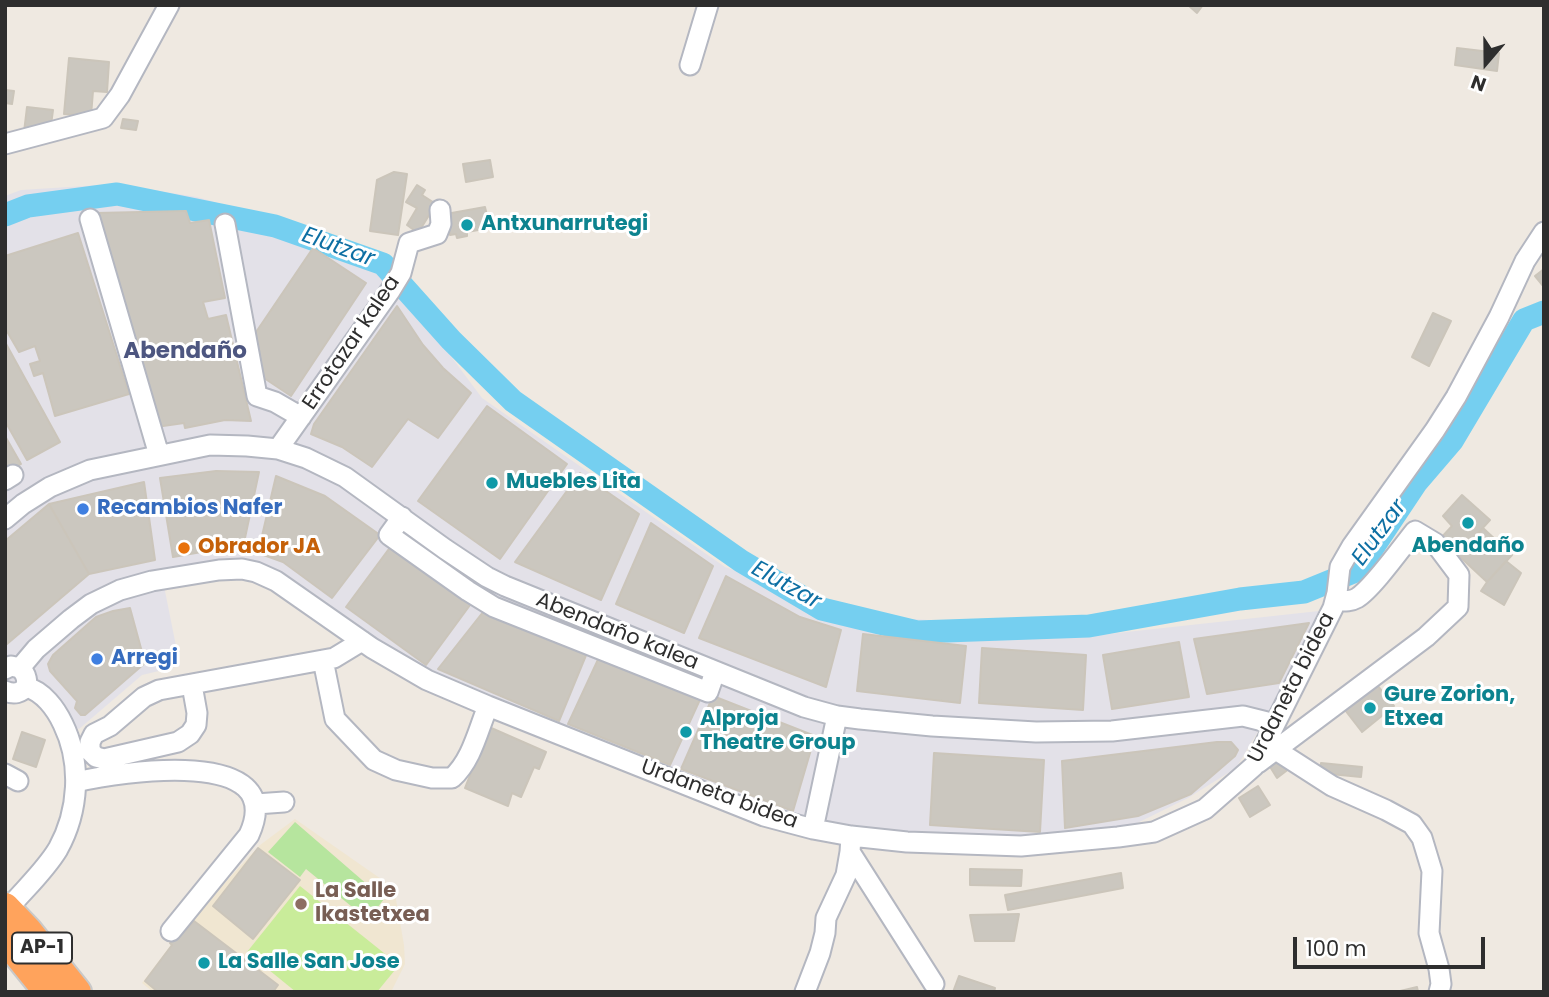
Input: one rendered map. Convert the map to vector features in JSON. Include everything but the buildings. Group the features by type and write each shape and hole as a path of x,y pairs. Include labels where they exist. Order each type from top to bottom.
{"highway":[{"name":"AP-1","path":"9,905 77,992"},
{"name":"AP-1","path":"5,939 48,992"}],"street":[{"path":"5,144 103,118 120,94 169,5"},
{"path":"690,65 708,5"},
{"name":"Errotazar kalea","path":"278,449 390,291 401,273 409,243 438,234 441,224 440,210"},
{"path":"90,219 159,455"},
{"path":"225,224 257,396 275,402 301,417"},
{"name":"Urdaneta bidea","path":"12,668 91,604 120,590 144,583 219,570 242,569 276,581 362,641 427,680 764,816 813,829 850,844 907,842 1021,846 1154,832 1205,809 1254,766 1334,608 1340,567 1449,408 1499,317 1525,261 1544,232"},
{"name":"Abendaño kalea","path":"5,519 23,504 50,488 90,470 210,445 278,449 306,458 345,477 487,577 505,586 804,707 837,716 932,726 1036,732 1112,731 1243,716 1275,724"},
{"path":"1254,766 1426,637 1450,615 1458,607 1459,575 1434,543 1415,531 1358,598 1349,601 1336,597"},
{"path":"192,685 197,713 196,724 190,734 178,742 104,759 96,757 90,751 94,734 110,726 144,697 159,690 334,658 362,641"},
{"path":"323,660 335,719 374,760 396,770 432,778 452,778 467,761 488,706"},
{"path":"12,668 24,671 27,676 26,687"},
{"path":"5,691 14,694 26,687 33,688 50,703 71,740 76,762 76,782 65,834 47,865 9,905"},
{"path":"813,829 837,716"},
{"path":"1276,750 1332,786 1412,824 1422,838 1432,871 1429,933 1439,969 1439,992"},
{"path":"76,782 162,769 233,778 249,790 256,804 255,822 249,835 171,931"},
{"path":"256,804 284,802"},
{"path":"850,844 934,984"},
{"path":"805,992 820,953 826,918 846,875 850,844"}],"shaded area":[{"path":"116,184 197,197 324,233 406,296 482,398 725,567 869,616 972,623 1090,636 1319,611 1280,695 1236,768 1188,798 1121,831 872,838 793,821 408,666 270,570 161,571 180,666 142,675 79,729 5,682 5,196 21,190"},
{"name":"La Salle Ikastetxea","path":"295,819 394,888 405,964 391,992 153,992 142,983 190,920 260,845"}],"green space":[{"path":"295,822 384,899 368,920 306,869 300,877 268,852"},
{"path":"300,886 399,965 377,992 296,992 247,952"}],"waterway":[{"name":"Elutzar","path":"5,215 28,206 117,194 275,226 383,264 451,340 513,401 741,561 822,609 917,632 1089,626 1240,599 1304,592 1358,570 1416,483 1452,441 1524,320 1544,312"}],"place":[{"name":"Antxunarrutegi","path":"467,225"},
{"name":"Muebles Lita","path":"492,483"},
{"name":"Recambios Nafer","path":"83,509"},
{"name":"Abendaño","path":"1468,523"},
{"name":"Obrador JA","path":"184,548"},
{"name":"Arregi","path":"97,659"},
{"name":"Gure Zorion, Etxea","path":"1370,708"},
{"name":"Alproja Theatre Group","path":"686,732"},
{"name":"La Salle Ikastetxea","path":"301,904"},
{"name":"La Salle San Jose","path":"204,963"}],"district":[{"name":"Abendaño","path":"185,352"}]}
